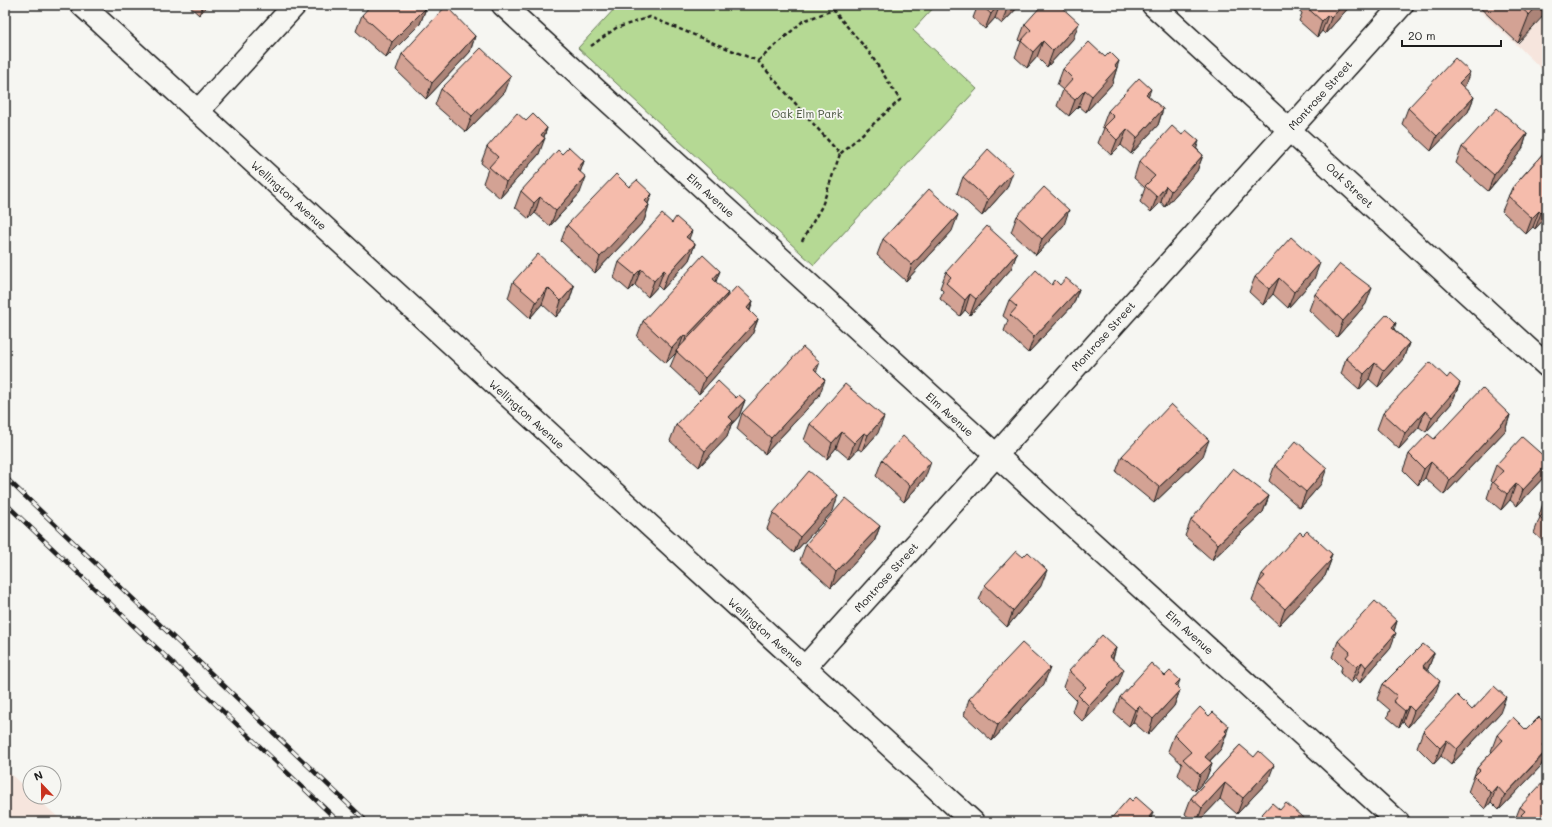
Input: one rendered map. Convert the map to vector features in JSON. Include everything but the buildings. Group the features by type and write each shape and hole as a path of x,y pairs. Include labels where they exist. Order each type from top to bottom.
{"street":[{"name":"Wellington Avenue","path":"82,5 973,822"},
{"path":"198,111 295,5"},
{"name":"Elm Avenue","path":"503,5 1398,822"},
{"name":"Oak Street","path":"1153,5 1547,366"},
{"name":"Montrose Street","path":"805,668 1402,5"}],"path":[{"path":"758,61 804,21 833,10 838,5"},
{"path":"801,243 822,206 840,154 900,100 869,52 833,10"},
{"path":"589,47 616,28 650,17 758,61 840,154"}],"shaded area":[{"path":"1473,5 1547,5 1547,74 1517,45"},
{"path":"5,769 22,785 22,805 45,805 63,822 5,822"}],"green space":[{"name":"Oak Elm Park","path":"618,5 936,5 913,30 977,89 814,265 578,48"}],"railway":[{"path":"5,477 367,822"},
{"path":"5,503 339,822"}]}
